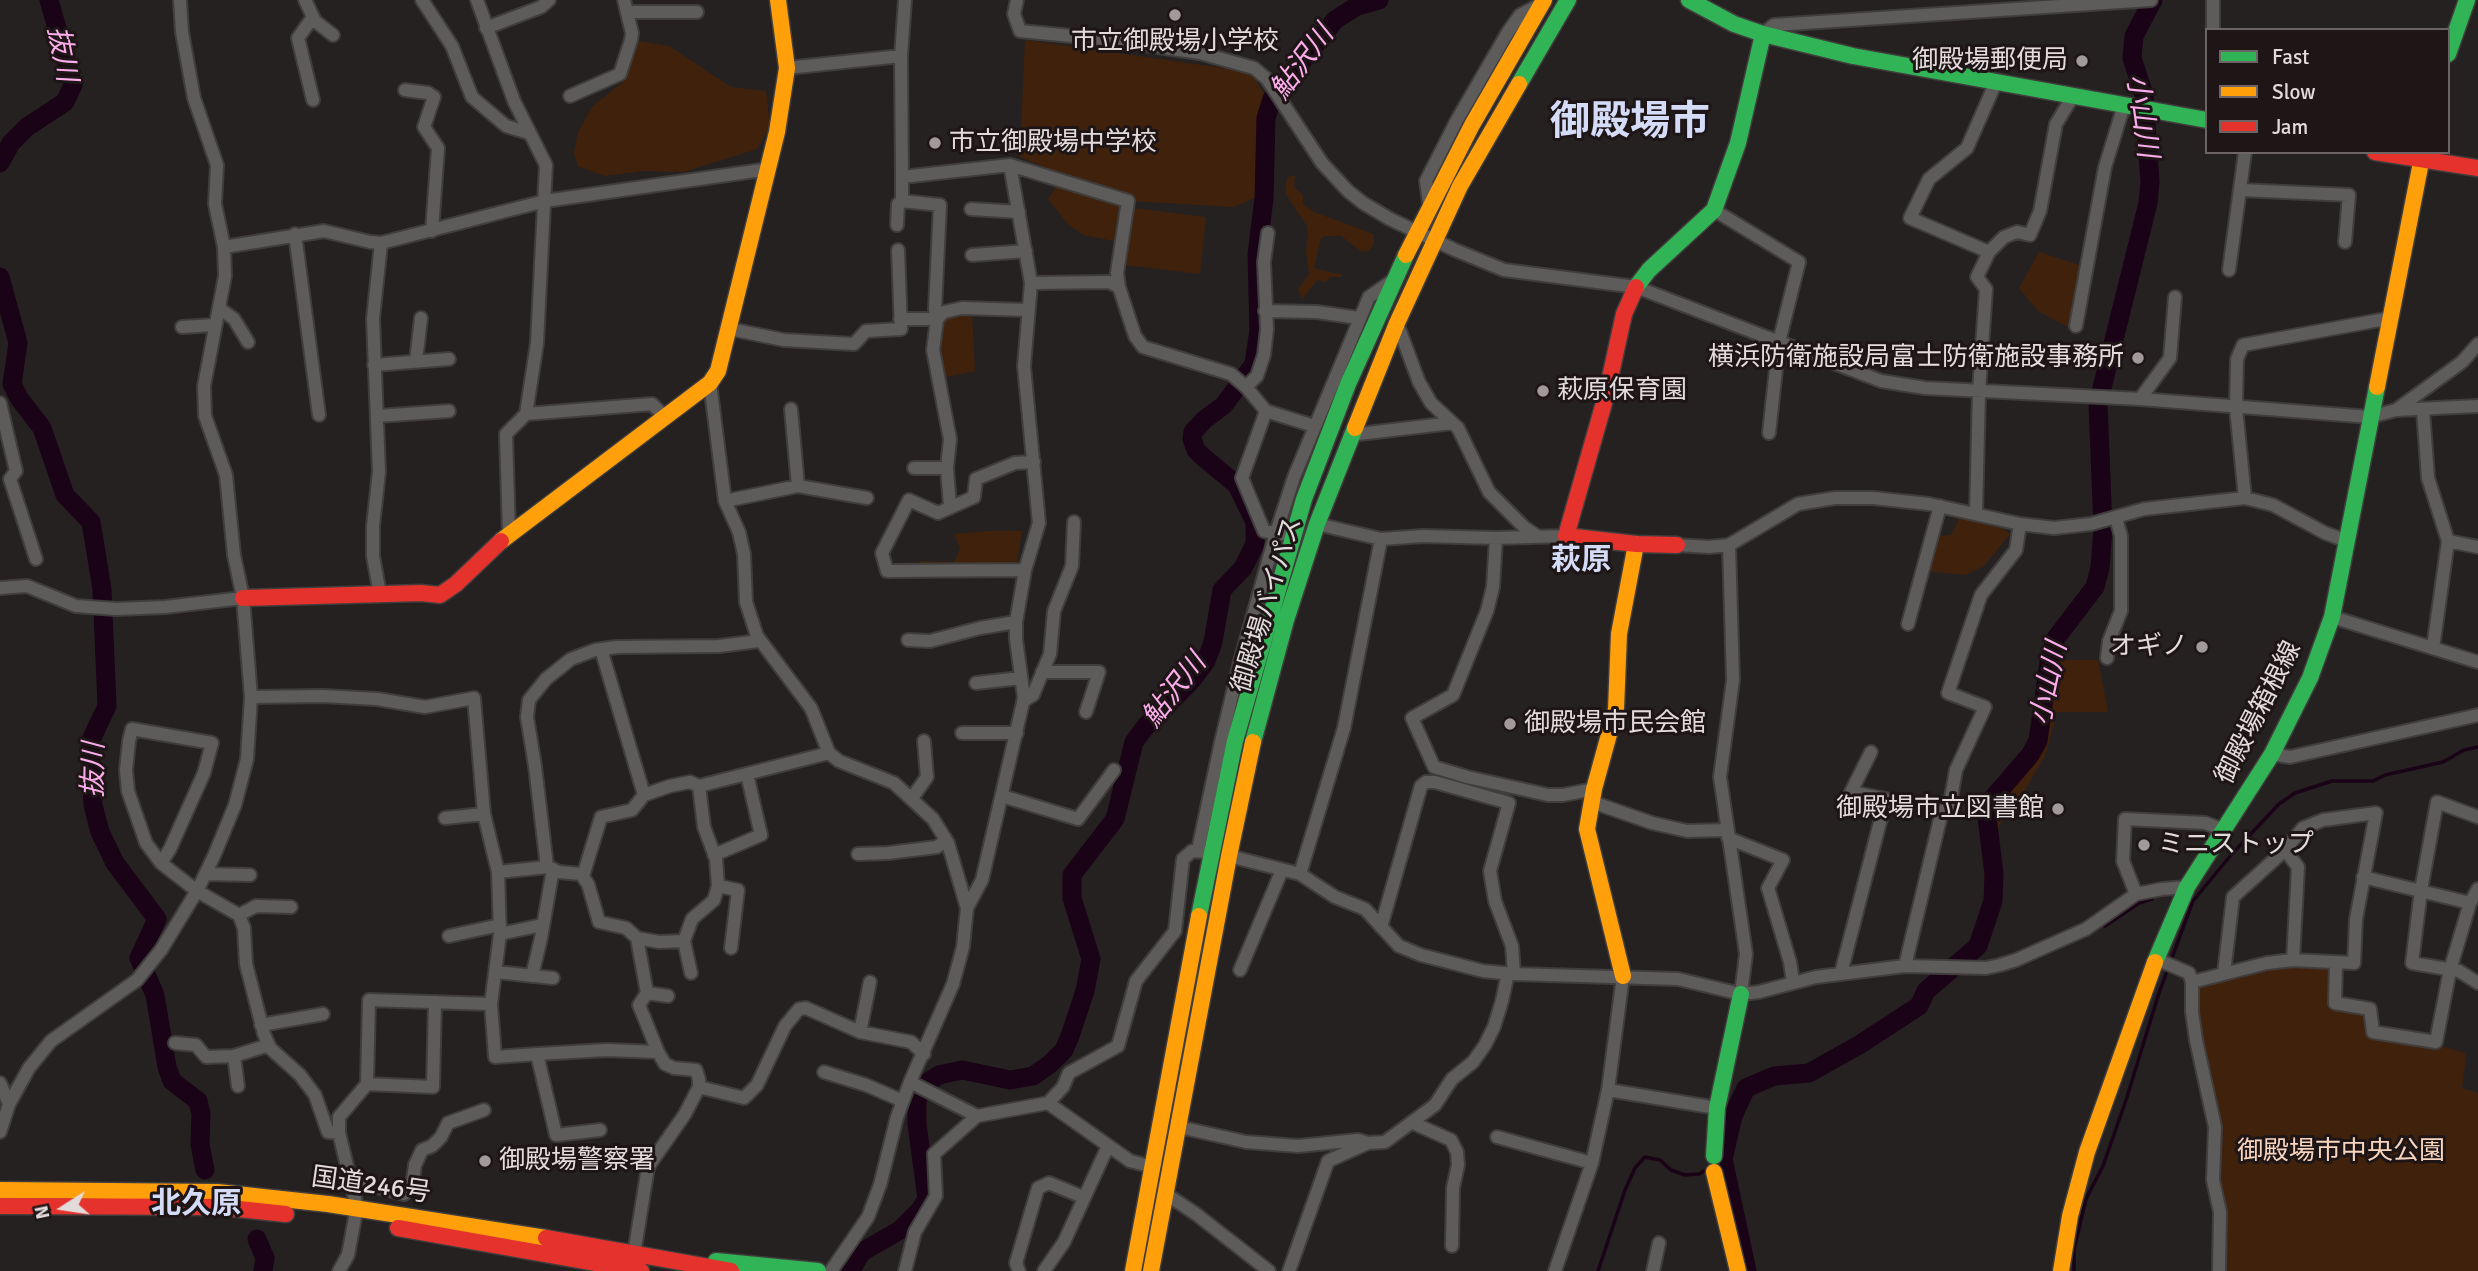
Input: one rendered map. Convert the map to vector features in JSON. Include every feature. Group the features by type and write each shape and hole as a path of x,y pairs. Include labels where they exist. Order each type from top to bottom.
{"main road":[{"path":"243,598 440,595 456,584 509,533 710,383 718,371 730,330 769,169 787,68 778,0"},
{"name":"御殿場バイパス","path":"1151,1271 1229,856 1255,735 1286,620 1317,524 1350,435 1397,323 1460,186 1568,0"},
{"path":"1689,0 1734,24 1763,34 1853,56 2205,120"},
{"path":"2450,48 2467,0"},
{"name":"御殿場バイパス","path":"1133,1271 1205,852 1235,741 1284,535 1308,488 1348,384 1429,206 1543,2"},
{"path":"1676,545 1636,544 1566,536 1605,396 1624,314 1636,287 1649,271 1714,210 1738,143 1763,34"},
{"path":"2394,154 2478,168"},
{"name":"御殿場箱根線","path":"2061,1271 2070,1216 2087,1152 2156,958 2187,887 2272,754 2310,678 2332,617 2422,157"},
{"path":"1623,976 1587,829 1616,709 1619,634 1636,544"},
{"path":"1738,1271 1714,1164 1717,1108 1741,993"},
{"name":"国道246号","path":"0,1189 218,1192 731,1271"},
{"name":"国道246号","path":"0,1206 220,1207 356,1214 640,1271"},
{"path":"665,1260 719,1261 816,1271"}],"street":[{"path":"0,1132 9,1104 29,1068 51,1041 137,980 161,950 205,874 235,805 247,759 251,697 243,598 234,555 226,475 205,416 204,386 225,276 215,204 217,165 194,98 182,32 180,1 196,0"},
{"path":"305,0 315,21 333,35"},
{"path":"422,0 452,46 472,97 506,126 529,133"},
{"path":"477,0 514,101 546,165 537,343 526,414 506,434 509,533"},
{"path":"486,29 541,6 549,0"},
{"path":"897,225 898,204 902,201 901,56 905,0"},
{"path":"1017,0 1014,14 1020,31 1103,39 1200,53 1254,68 1267,79 1322,163 1348,191 1363,203 1435,240 1504,270 1636,287 1881,381 1925,388 2370,417 2396,410 2478,406"},
{"path":"1763,34 1774,25 2151,0"},
{"path":"2213,0 2213,28"},
{"path":"570,96 620,74 631,40 626,6 697,12"},
{"path":"313,17 298,38 313,100"},
{"path":"787,68 901,56"},
{"path":"1989,252 1910,218 1929,179 1967,148 1996,82"},
{"path":"405,90 428,93 434,97 424,127 438,148 432,231"},
{"path":"1976,513 1979,391 1986,289 1978,277 1989,252 2004,237 2017,232 2030,235 2040,211 2056,124 2073,96"},
{"path":"2076,326 2105,167 2129,106"},
{"path":"2228,270 2245,154"},
{"path":"902,177 1010,165 1128,201 1117,273 1135,336 1143,347 1231,374 1266,411 1314,426"},
{"path":"831,1271 868,1217 880,1185 903,1101 953,984 963,947 967,908 982,880 1023,701 1016,622 1025,570 1039,523 1024,366 1031,283 1010,165"},
{"path":"223,247 324,231 381,243 545,201 769,169"},
{"path":"2241,190 2350,194 2345,242"},
{"path":"902,201 940,205 935,309 937,319 933,350 950,439 947,468 950,507"},
{"path":"971,209 1019,212"},
{"path":"1714,210 1799,262 1779,342 1769,433"},
{"path":"1246,387 1257,376 1264,355 1267,329 1264,262 1268,233"},
{"path":"295,234 319,415"},
{"path":"380,594 373,556 373,526 379,472 373,319 381,243"},
{"path":"730,330 784,340 854,344 866,331 901,329 898,250"},
{"path":"972,255 1026,251"},
{"path":"1266,411 1242,478 1264,531 1284,535 1314,426 1359,318 1374,292 1394,280"},
{"path":"1031,283 1108,282 1119,287"},
{"path":"2140,400 2170,358 2175,297"},
{"path":"219,308 234,319 248,342"},
{"path":"900,319 937,319 944,312 962,308 1027,310"},
{"path":"1265,311 1317,312 1359,318"},
{"path":"416,361 421,318"},
{"path":"2245,498 2236,408 2237,359 2243,345 2391,318"},
{"path":"1397,323 1419,382 1431,402 1458,428 1489,492 1524,527 1537,536"},
{"path":"181,327 215,325"},
{"path":"2396,410 2462,362 2478,344"},
{"path":"374,365 449,359"},
{"path":"710,383 725,501 739,532 744,554 746,602 759,641 811,708 829,753 839,761 894,783 933,819 946,840 967,908"},
{"path":"0,402 16,471 10,479 36,559"},
{"path":"526,414 652,404 665,417"},
{"path":"791,410 798,486"},
{"path":"2423,410 2428,478 2448,541 2433,648"},
{"path":"378,416 449,411"},
{"path":"1350,435 1452,423"},
{"path":"1025,570 887,571 882,553 909,500 938,513 974,498 976,479 1015,463 1034,462"},
{"path":"914,468 947,468"},
{"path":"725,501 798,486 867,498"},
{"path":"1676,545 1729,545 1798,504 1835,498 1873,498 1940,506 2020,524 2054,528 2091,524 2144,509 2245,498 2273,505 2325,534 2347,541"},
{"path":"1908,624 1940,506"},
{"path":"2106,658 2109,641 2122,611 2120,536 2114,519"},
{"path":"1023,701 1033,695 1050,653 1054,611 1072,566 1074,522"},
{"path":"1317,524 1381,539 1423,536 1566,536"},
{"path":"1905,966 1942,811 1949,808 1956,770 1985,707 1948,693 1981,595 2015,550 2020,524"},
{"path":"1496,538 1493,587 1487,611 1453,695 1412,718 1434,767 1548,795 1563,795 1580,790 1652,823 1686,831 1728,834 1783,860 1768,888 1790,962 1793,982"},
{"path":"1300,874 1344,728 1381,539"},
{"path":"2448,541 2478,547"},
{"path":"1729,545 1733,680 1720,777 1746,954 1741,993"},
{"path":"0,587 27,586 76,606 116,609 165,607 243,598"},
{"path":"2332,617 2478,662"},
{"path":"908,640 930,642 1016,622"},
{"path":"532,976 550,868 527,717 529,699 546,679 571,659 601,649 719,646 759,641"},
{"path":"601,649 644,795"},
{"path":"1042,672 1099,672 1086,712"},
{"path":"976,683 1021,678"},
{"path":"251,697 337,697 396,701 425,708 474,698 484,814 498,872 500,929 491,1004 495,1056 607,1050 658,1052"},
{"path":"2272,754 2290,757 2478,715"},
{"path":"161,863 204,773 212,743 132,729 127,771 128,790 146,843 161,863 197,891 239,915 244,928 246,964 261,1025 269,1045 300,1075 315,1095 328,1132 339,1133"},
{"path":"962,733 1017,733"},
{"path":"912,798 927,777 923,741"},
{"path":"1841,974 1886,799 1851,792 1871,752"},
{"path":"583,876 601,817 632,810 644,795 690,782 699,786 829,753"},
{"path":"1002,796 1078,818 1114,770"},
{"path":"714,855 761,835 747,774"},
{"path":"1179,1127 1246,1142 1298,1146 1358,1140 1368,1143 1385,1142 1435,1105 1452,1079 1473,1062 1485,1045 1494,1027 1511,974 1512,946 1495,901 1490,871 1509,803 1435,782 1426,782 1421,786 1381,927"},
{"path":"691,973 684,941 692,919 714,900 718,886 714,855 704,827 699,786"},
{"path":"2478,817 2437,802 2421,890 2412,962 2459,971 2478,983"},
{"path":"2192,982 2224,974 2267,963 2293,960 2354,963 2356,919 2376,813 2323,820 2303,828 2285,850 2233,897 2224,974"},
{"path":"444,818 484,814"},
{"path":"2136,894 2123,860 2125,819 2205,823 2224,830"},
{"path":"858,854 937,847 946,840"},
{"path":"2285,850 2298,867 2293,960"},
{"path":"905,1271 915,1233 936,1196 934,1154 977,1116 1048,1103 1063,1087 1069,1073 1118,1046 1136,981 1175,931 1183,859 1192,851 1205,852"},
{"path":"1229,856 1300,874 1335,897 1365,908 1399,946 1421,955 1483,971 1678,979 1741,993 1759,992 1793,982 1841,974 1905,966 1986,968 2016,960 2086,929 2136,894 2187,887"},
{"path":"498,872 550,868 583,876 599,922 626,928 637,939 647,993 639,1005 658,1052 665,1064 674,1068 696,1070 699,1087 685,1114 648,1167 634,1254"},
{"path":"1240,970 1282,870"},
{"path":"205,874 250,874"},
{"path":"2363,877 2470,903"},
{"path":"718,886 738,890 731,948"},
{"path":"2336,963 2335,1003 2370,1009 2372,1032 2436,1042 2450,970 2470,903 2478,889"},
{"path":"239,915 256,906 291,908"},
{"path":"449,936 542,925"},
{"path":"637,939 684,941"},
{"path":"2156,958 2189,973 2192,982 2196,1040 2215,1127 2213,1180 2220,1212 2219,1271"},
{"path":"496,972 553,978"},
{"path":"1555,1271 1592,1163 1608,1090 1623,976"},
{"path":"860,1032 870,982"},
{"path":"647,993 668,996"},
{"path":"339,1271 348,1255 356,1214 352,1184 339,1133 340,1117 367,1084 369,1000 491,1004"},
{"path":"367,1084 433,1087 435,1002"},
{"path":"699,1087 744,1097 757,1085 785,1026 799,1009 806,1009 860,1032 911,1042 924,1055"},
{"path":"261,1025 323,1014"},
{"path":"175,1043 196,1045 206,1057 234,1056 269,1045"},
{"path":"537,1054 556,1135 600,1130"},
{"path":"234,1056 238,1086"},
{"path":"824,1072 866,1085 903,1101"},
{"path":"0,1083 9,1104"},
{"path":"912,1083 977,1116"},
{"path":"1608,1090 1717,1108"},
{"path":"1048,1103 1130,1161 1153,1167"},
{"path":"352,1184 369,1185 404,1194 412,1188 415,1165 422,1150 432,1146 441,1137 448,1123 484,1110"},
{"path":"1413,1123 1451,1140 1457,1152 1452,1246"},
{"path":"1497,1137 1592,1163"},
{"path":"1289,1271 1328,1161 1368,1143"},
{"path":"1044,1271 1064,1242 1108,1146"},
{"path":"1019,1271 1016,1263 1038,1188 1049,1183 1083,1197"},
{"path":"1166,1194 1269,1271"},
{"path":"1653,1271 1659,1243"}],"green space":[{"path":"631,40 669,46 731,87 766,91 770,127 757,149 683,172 642,171 605,176 578,166 574,153 578,132 593,106 623,82"},
{"path":"1025,40 1251,72 1264,94 1258,196 1234,207 1128,201 1020,157"},
{"path":"1295,176 1294,186 1303,196 1303,204 1314,212 1373,234 1374,238 1374,244 1369,251 1362,252 1341,236 1321,238 1314,268 1342,277 1331,277 1325,282 1317,280 1302,299 1298,289 1309,274 1306,251 1308,235 1307,226 1285,193 1287,178"},
{"path":"1056,187 1120,201 1114,241 1083,235 1067,223 1048,199"},
{"path":"1133,208 1206,217 1200,274 1126,265"},
{"path":"2039,252 2082,266 2068,327 2038,311 2019,288"},
{"path":"944,312 972,314 975,371 941,378 935,347"},
{"path":"1961,516 2000,527 2010,534 1984,566 1965,575 1926,571 1936,536 1951,535"},
{"path":"1022,531 1016,567 919,568 920,561 954,562 960,549 954,534"},
{"path":"2043,655 2061,660 2098,660 2108,712 2057,712 2045,756 2014,808 1999,825 1985,903 1983,843 1986,798 2036,736"},
{"name":"御殿場市中央公園","path":"2272,966 2334,969 2331,1008 2366,1014 2366,1036 2444,1047 2465,1053 2462,1088 2478,1093 2478,1271 2223,1271 2219,1123 2200,1037 2195,994 2202,986"}],"waterway":[{"name":"抜川","path":"0,163 11,143 27,127 65,102 73,85 49,0"},
{"name":"鮎沢川","path":"850,1271 862,1252 900,1230 927,1199 917,1124 917,1100 925,1084 939,1075 962,1070 1010,1080 1033,1076 1064,1050 1070,1036 1085,991 1091,959 1072,898 1072,875 1115,819 1134,742 1206,661 1213,642 1222,590 1243,568 1255,544 1255,522 1237,485 1196,450 1192,439 1193,432 1224,405 1254,364 1259,330 1257,255 1264,198 1266,118 1272,99 1335,20 1357,6 1379,0"},
{"name":"小山川","path":"1747,1271 1723,1159 1733,1116 1746,1088 1774,1076 1809,1073 1859,1045 1919,1006 1926,991 1978,946 1993,901 1994,874 1987,817 1994,797 2030,755 2038,741 2049,662 2056,638 2095,587 2100,568 2103,528 2098,404 2148,203 2150,182 2144,95 2132,58 2134,36 2153,0"},
{"name":"抜川","path":"0,277 18,343 12,384 19,398 42,428 65,495 91,522 102,589 107,706 90,742 93,805 100,832 115,863 157,919 139,958 155,995 167,1067 172,1081 198,1101 201,1114 200,1144 205,1170"},
{"path":"2074,1271 2074,1249 2086,1199 2103,1166 2159,993 2193,901 2279,804 2295,793 2332,781 2373,781 2385,775 2443,762 2464,750 2478,747"},
{"path":"2105,926 2139,903 2152,899"},
{"path":"1598,1271 1625,1190 1635,1168 1645,1157 1660,1160 1671,1170 1685,1175 1699,1174 1711,1167"},
{"name":"抜川","path":"257,1239 265,1258 263,1271"}],"traffic: fast":[{"path":"1519,84 1568,0"},
{"path":"1689,0 1734,24 1763,34 1853,56 2205,120"},
{"path":"2450,48 2467,0"},
{"path":"1636,287 1649,270 1714,210 1738,143 1763,34"},
{"path":"1199,916 1235,741 1304,499 1348,384 1406,255"},
{"path":"2155,962 2187,887 2272,754 2310,678 2332,617 2377,387"},
{"path":"1253,742 1286,620 1317,524 1355,428"},
{"path":"1714,1156 1717,1108 1741,994"},
{"path":"716,1261 818,1271"}],"traffic: slow":[{"path":"501,541 710,383 718,371 777,132 787,68 778,0"},
{"path":"1406,255 1472,125 1544,0"},
{"path":"1355,428 1397,323 1460,186 1519,84"},
{"path":"2377,387 2423,154"},
{"path":"1623,976 1587,829 1594,789 1616,709 1619,634 1636,544"},
{"path":"1151,1271 1253,742"},
{"path":"1133,1271 1199,916"},
{"path":"2061,1271 2070,1216 2087,1152 2155,962"},
{"path":"1714,1172 1738,1271"},
{"path":"0,1190 217,1192 328,1204 546,1238"}],"traffic: jam":[{"path":"2388,154 2478,168"},
{"path":"1636,287 1624,314 1606,396 1566,536 1636,544 1677,545"},
{"path":"243,598 421,593 440,595 456,584 501,541"},
{"path":"0,1206 220,1207 286,1214"},
{"path":"398,1228 641,1271"},
{"path":"546,1238 731,1271"}],"place":[{"name":"市立御殿場小学校","path":"1175,15"},
{"name":"御殿場郵便局","path":"2082,61"},
{"name":"市立御殿場中学校","path":"935,143"},
{"name":"横浜防衛施設局富士防衛施設事務所","path":"2138,358"},
{"name":"萩原保育園","path":"1543,391"},
{"name":"オギノ","path":"2202,647"},
{"name":"御殿場市民会館","path":"1510,724"},
{"name":"御殿場市立図書館","path":"2058,809"},
{"name":"ミニストップ","path":"2144,845"},
{"name":"御殿場警察署","path":"485,1161"}],"district":[{"name":"御殿場市","path":"1630,123"},
{"name":"萩原","path":"1581,561"},
{"name":"北久原","path":"196,1205"}]}
